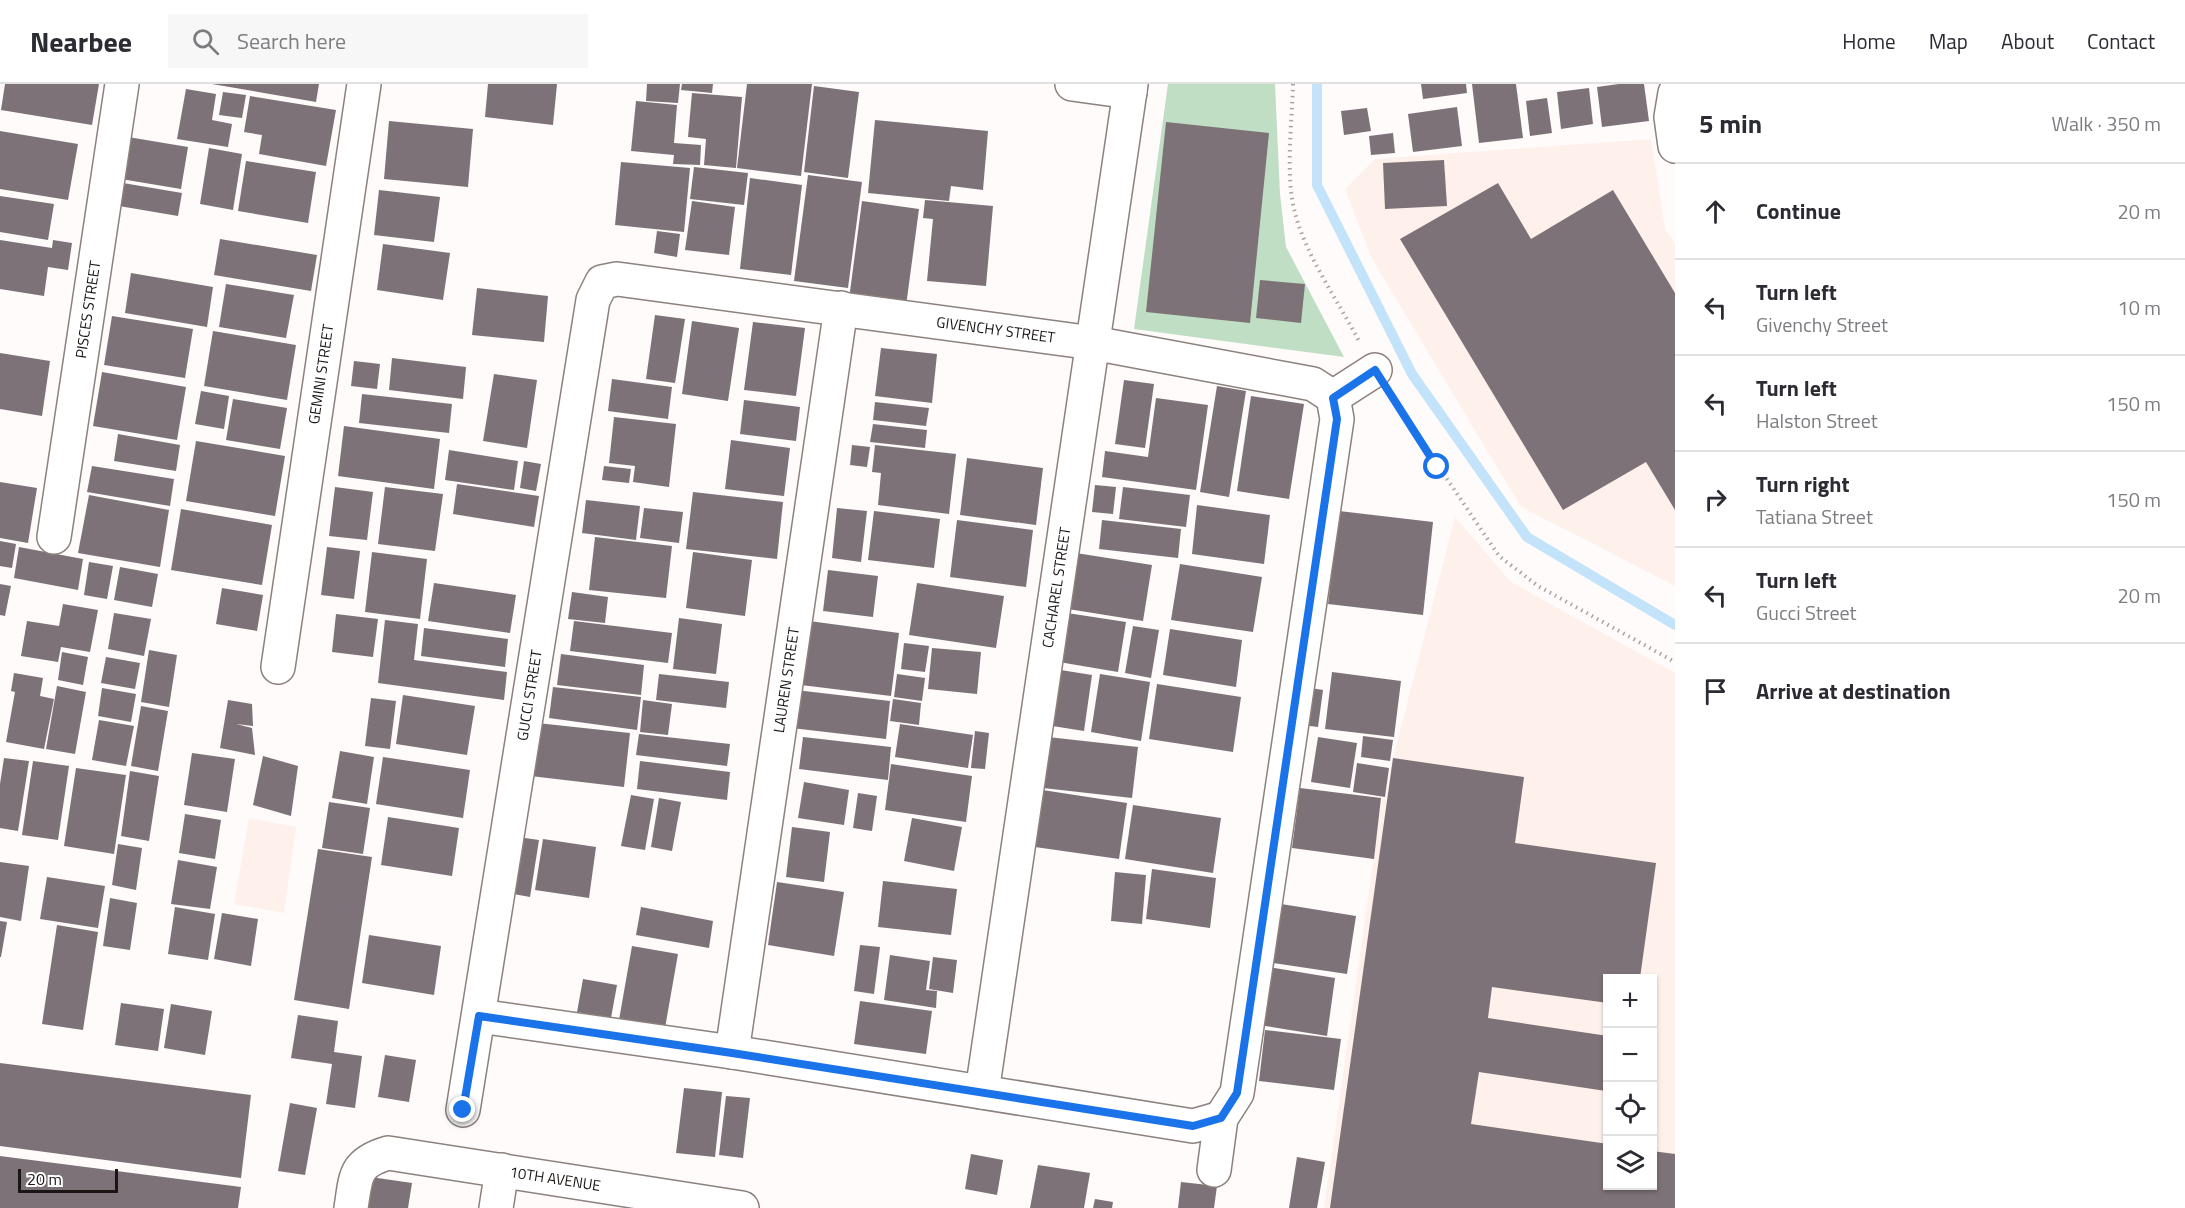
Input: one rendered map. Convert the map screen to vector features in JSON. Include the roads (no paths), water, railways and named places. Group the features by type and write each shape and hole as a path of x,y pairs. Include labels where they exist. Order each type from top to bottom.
{"street":[{"name":"PISCES STREET","path":"54,537 122,84"},
{"name":"GEMINI STREET","path":"278,667 364,84"},
{"path":"1071,84 1131,88"},
{"name":"CACHAREL STREET","path":"982,1092 1131,88"},
{"path":"1675,93 1671,117 1675,146"},
{"name":"GIVENCHY STREET","path":"602,282 617,279 1093,344 1312,384 1333,398"},
{"name":"GUCCI STREET","path":"463,1110 593,300 602,282"},
{"name":"LAUREN STREET","path":"732,1053 841,308"},
{"path":"1214,1170 1221,1118 1237,1093 1337,419 1333,398 1375,370"},
{"path":"479,1016 732,1053 1193,1126 1221,1118"},
{"name":"10TH AVENUE","path":"351,1208 357,1172 369,1158 388,1153 412,1154 742,1208"},
{"path":"496,1208 502,1170"}],"waterway":[{"path":"1317,84 1317,185 1412,374 1527,537 1675,625"}]}
